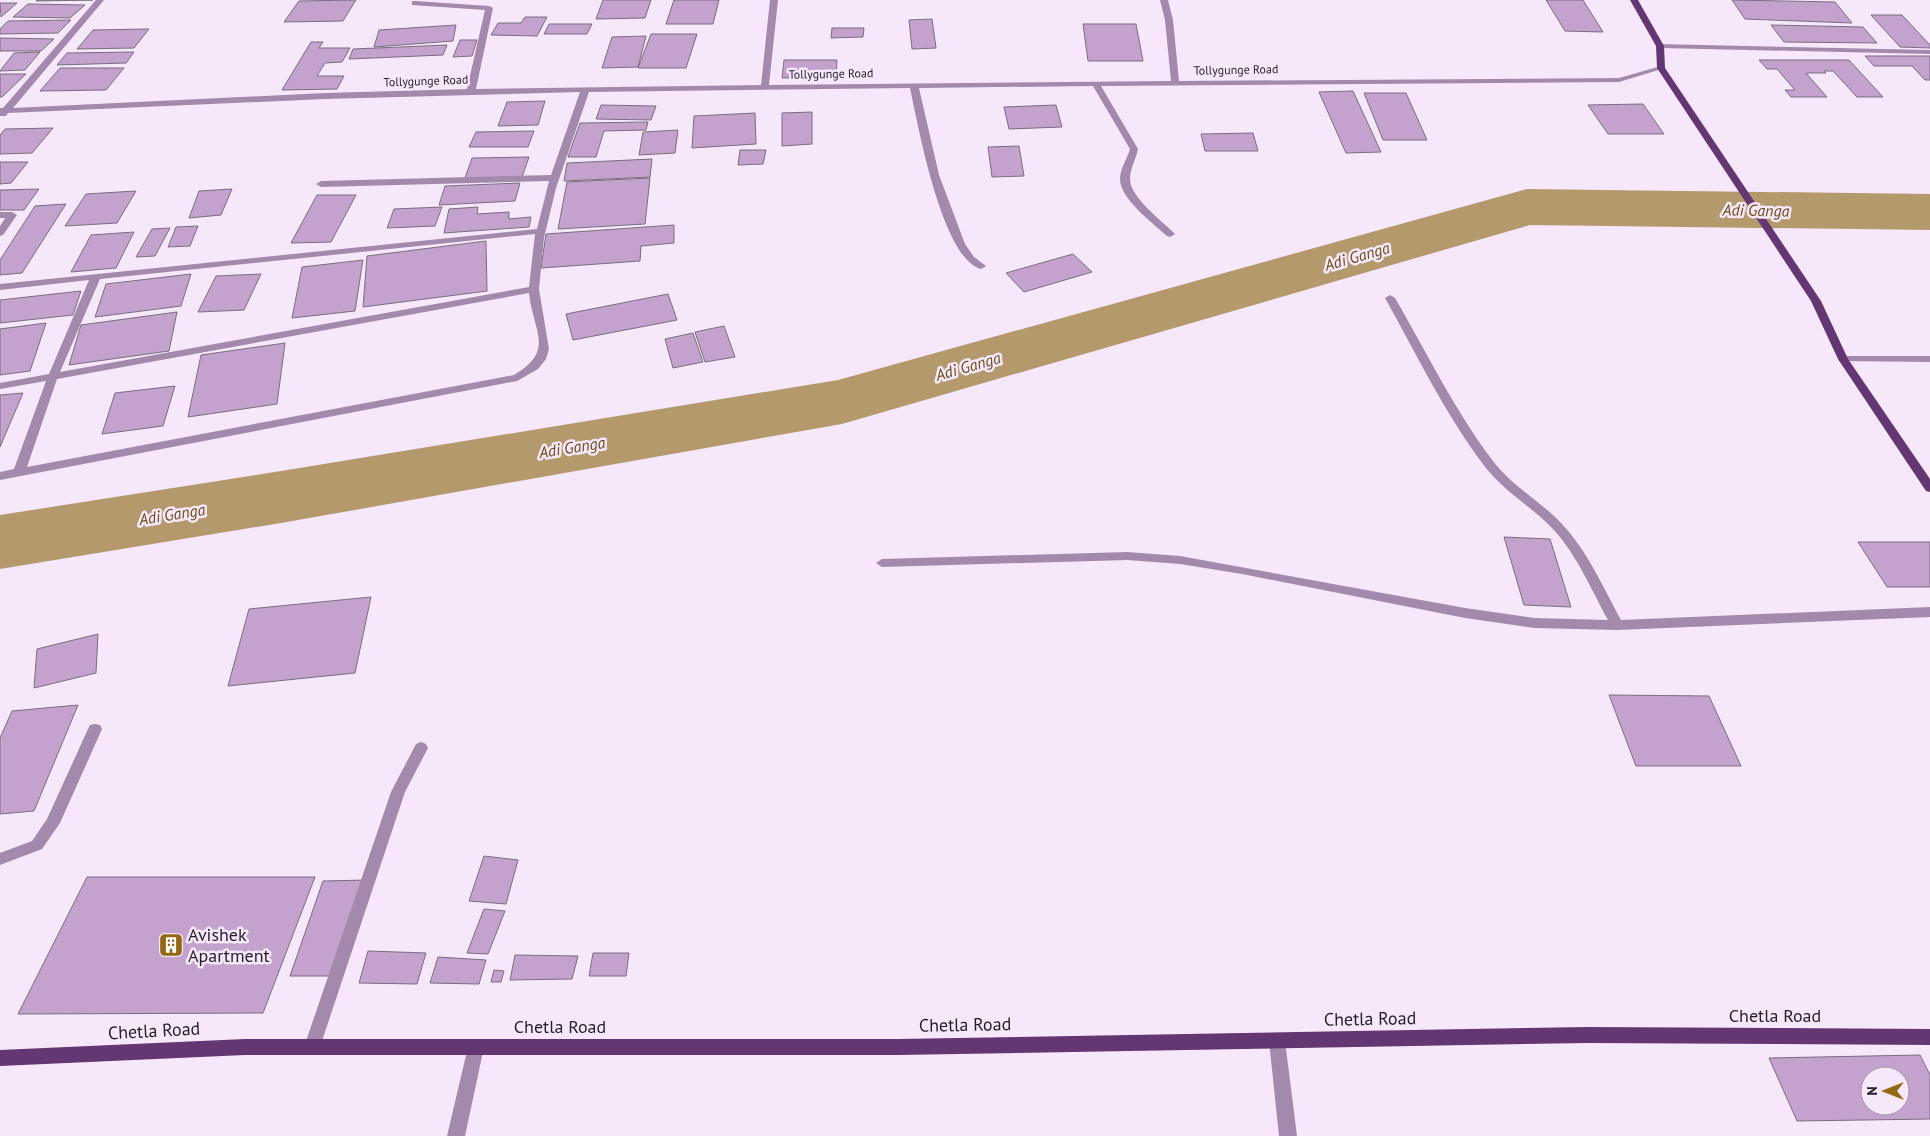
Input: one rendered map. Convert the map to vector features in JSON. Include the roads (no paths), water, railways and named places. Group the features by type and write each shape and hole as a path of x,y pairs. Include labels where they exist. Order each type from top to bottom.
{"main road":[{"path":"1634,0 1660,46 1661,68 1816,301 1843,359 1930,488"},
{"name":"Chetla Road","path":"0,1058 246,1046 898,1046 1588,1036 1930,1037"}],"street":[{"path":"2,113 100,0"},
{"path":"418,0 416,3 489,8 471,92"},
{"path":"765,88 774,0"},
{"path":"1164,0 1169,20 1175,83"},
{"path":"1660,46 1930,52"},
{"name":"Tollygunge Road","path":"2,113 161,102 471,92 1175,83 1619,80 1661,68"},
{"path":"1096,85 1134,149 1132,160 1126,171 1125,182 1131,196 1170,234"},
{"path":"914,86 934,175 960,244 970,259 981,266"},
{"path":"0,476 517,378 538,365 544,348 534,289 541,231 554,178 585,90"},
{"path":"321,184 554,178"},
{"path":"0,214 12,215 0,233"},
{"path":"0,287 541,231"},
{"path":"19,473 53,376 96,276"},
{"path":"0,386 534,289"},
{"path":"1390,298 1458,416 1491,466 1509,485 1559,528 1617,625"},
{"path":"1843,359 1930,359"},
{"path":"882,563 1127,556 1180,560 1242,570 1465,613 1534,622 1617,625 1930,612"},
{"path":"0,859 37,845 48,831 95,729"},
{"path":"312,1046 398,792 422,748"},
{"path":"1277,1040 1288,1136"},
{"path":"456,1136 476,1046"}],"waterway":[{"name":"Adi Ganga","path":"0,542 281,497 842,402 1527,207 1930,212"}],"place":[{"name":"Avishek Apartment","path":"171,945"}]}
